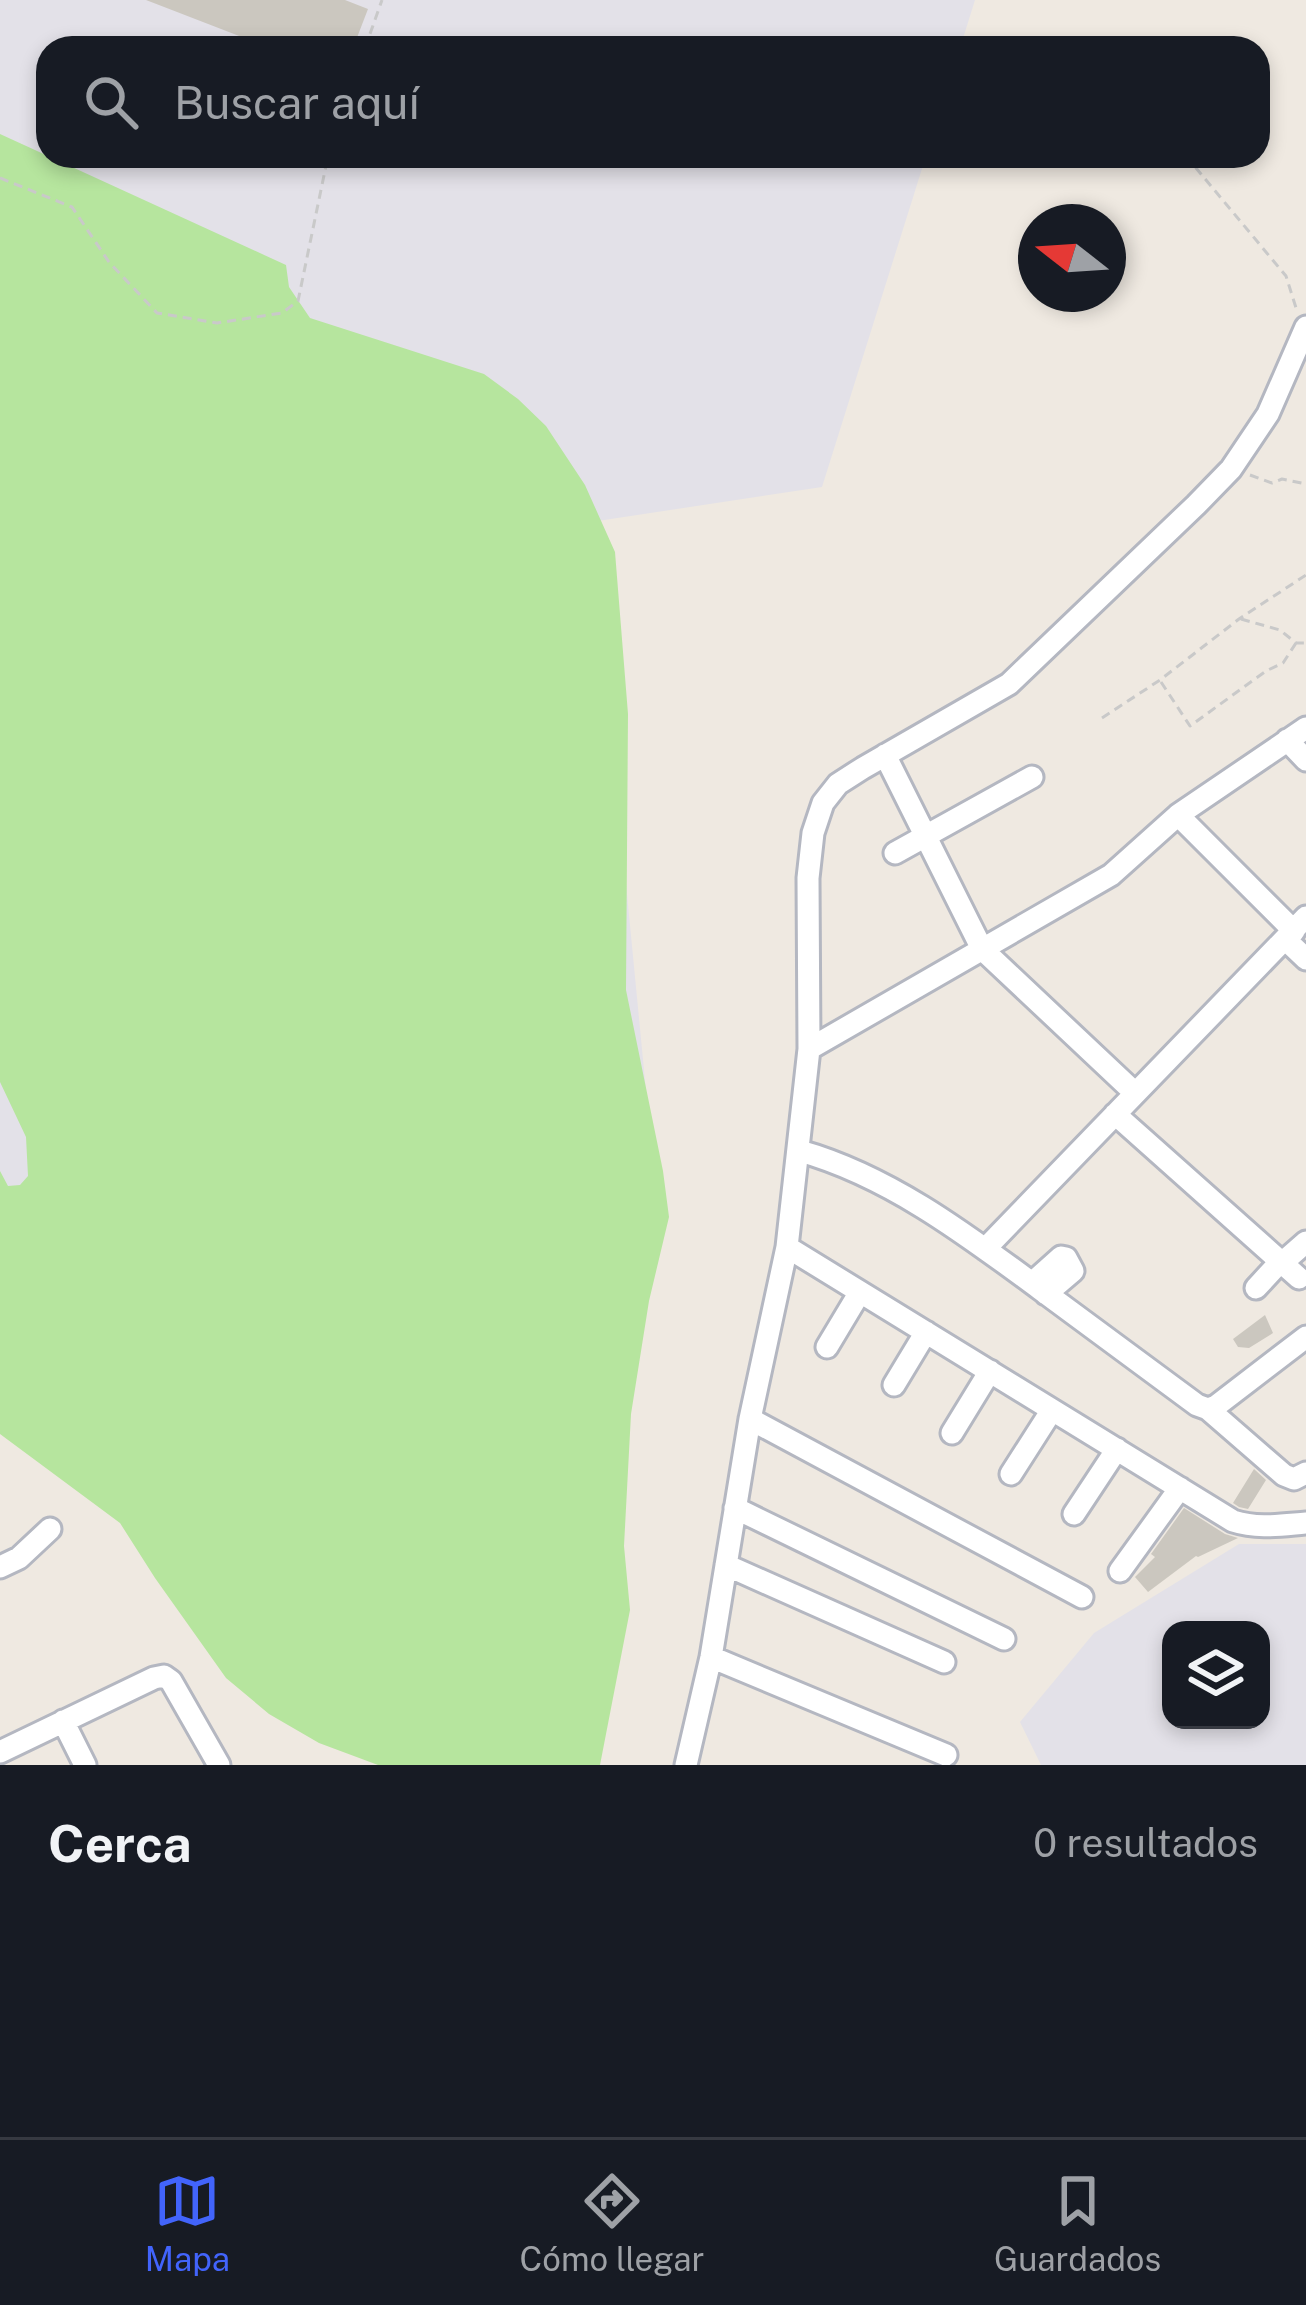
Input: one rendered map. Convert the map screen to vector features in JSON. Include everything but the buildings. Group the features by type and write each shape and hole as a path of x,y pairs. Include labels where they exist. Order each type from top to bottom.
{"street":[{"path":"686,1765 711,1657 750,1419 787,1247 809,1048 808,878 813,833 823,803 838,784 1010,684 1196,506 1231,469 1268,414 1305,331"},
{"path":"809,1048 1111,875 1178,815 1296,734 1306,760"},
{"path":"886,755 982,949 1135,1093"},
{"path":"895,853 1032,777"},
{"path":"1178,815 1295,929 1306,959"},
{"path":"986,1249 1295,929"},
{"path":"1115,1114 1287,1268"},
{"path":"800,1151 890,1190 986,1249 1208,1409 1284,1474 1294,1479 1306,1473"},
{"path":"1256,1288 1287,1268 1306,1243"},
{"path":"787,1247 1234,1521 1248,1526 1306,1523"},
{"path":"827,1347 860,1292"},
{"path":"894,1385 926,1332"},
{"path":"1208,1409 1306,1337"},
{"path":"952,1433 990,1371"},
{"path":"1012,1474 1052,1410"},
{"path":"750,1419 1082,1597"},
{"path":"1074,1514 1117,1449"},
{"path":"1120,1570 1180,1488"},
{"path":"735,1508 1004,1639"},
{"path":"0,1567 19,1558 50,1528"},
{"path":"726,1565 944,1662"},
{"path":"711,1657 946,1755"},
{"path":"0,1752 164,1676 219,1765"},
{"path":"63,1721 85,1765"}],"path":[{"path":"369,36 382,0"},
{"path":"0,178 72,207 109,262 157,313 217,323 282,313 298,301 326,168"},
{"path":"1196,168 1286,276 1305,331"},
{"path":"1231,469 1272,483 1282,479 1306,484"},
{"path":"1102,718 1306,575"},
{"path":"1239,619 1280,630 1296,643 1306,644"},
{"path":"1160,680 1190,726 1283,663 1296,643"}],"shaded area":[{"path":"0,0 975,0 964,36 36,36 36,168 922,168 822,487 591,522 661,1246 0,1417"},
{"path":"1239,1544 1306,1544 1306,1765 1041,1765 1020,1722 1094,1633"}],"green space":[{"path":"0,134 36,150 36,168 74,168 286,265 289,287 310,318 484,374 546,426 585,485 615,552 628,714 626,990 669,1217 649,1301 631,1414 624,1546 630,1610 600,1765 378,1765 319,1743 269,1714 226,1678 120,1523 0,1434 0,1171 8,1186 20,1185 28,1176 26,1137 0,1082"}]}
